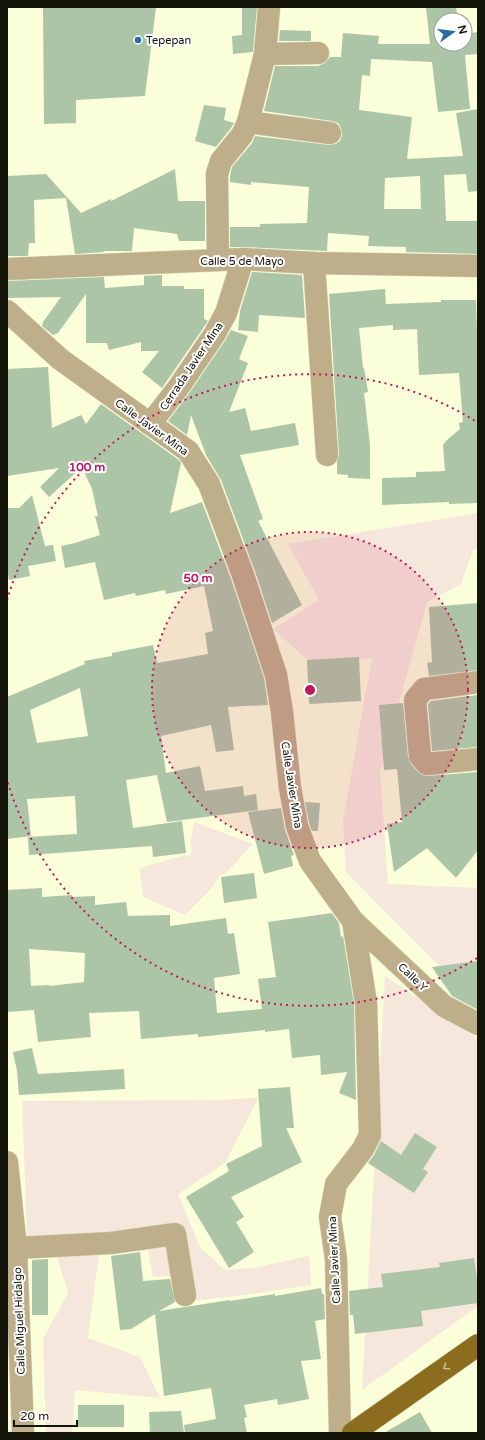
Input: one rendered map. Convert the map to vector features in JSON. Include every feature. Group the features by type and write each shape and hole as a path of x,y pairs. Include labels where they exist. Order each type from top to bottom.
{"main road":[{"path":"353,1433 478,1345"}],"street":[{"path":"218,260 217,174 222,161 242,135 248,122 265,54 270,8"},
{"path":"265,54 318,53"},
{"path":"248,122 330,133"},
{"name":"Calle 5 de Mayo","path":"7,269 243,259 314,263 478,266"},
{"name":"Cerrada Javier Mina","path":"150,424 178,388 214,335 226,312 243,259"},
{"path":"314,263 326,455"},
{"name":"Calle Javier Mina","path":"7,311 60,359 188,451 209,484 243,575 276,675 282,712 290,788 297,826 310,861 353,921 366,1003 370,1134 363,1149 336,1184 330,1217 336,1259 340,1433"},
{"path":"478,682 424,689 415,700 420,756 427,764 478,759"},
{"name":"Calle Y","path":"353,921 444,1006 478,1024"},
{"name":"Calle Miguel Hidalgo","path":"7,1162 16,1248 23,1433"},
{"path":"16,1248 111,1243 175,1234 186,1295"}],"shaded area":[{"path":"478,513 478,549 473,550 461,584 427,602 380,772 388,884 478,888 478,978 466,993 346,872 343,821 372,658 313,665 273,629 319,600 288,544"},
{"path":"194,822 253,844 226,873 219,876 211,889 185,915 143,897 140,868 185,855 190,857 192,848 190,845"},
{"path":"385,976 478,1039 478,1306 362,1390"},
{"path":"258,1098 225,1163 178,1194 200,1247 225,1270 253,1268 309,1256 311,1285 191,1301 178,1275 153,1277 144,1228 100,1246 88,1338 140,1357 160,1398 75,1390 72,1433 46,1433 43,1339 68,1293 54,1247 27,1235 22,1101 215,1100"}],"building":[{"path":"156,7 145,96 76,100 76,123 44,124 43,8"},
{"path":"242,7 257,7 253,52 233,54 232,36 242,35"},
{"path":"426,7 456,7 457,12 433,12 433,52 473,52 473,33 478,32 478,54 465,55 470,109 438,112 432,62 371,59 370,76 362,75 359,110 412,117 407,159 463,156 456,113 478,109 478,191 468,192 466,174 444,175 446,221 478,221 478,254 406,252 406,247 368,246 369,236 328,233 327,251 230,247 230,227 260,227 260,224 307,223 309,187 251,182 251,185 230,182 232,167 252,143 255,136 329,145 340,141 342,135 341,128 338,123 332,121 264,111 275,66 318,66 325,63 330,57 341,57 343,33 379,36 378,44 430,44","holes":["420,176 421,209 384,209 385,178"]},
{"path":"280,30 311,31 311,41 279,41"},
{"path":"204,105 226,108 224,120 234,123 216,147 195,141"},
{"path":"175,169 178,201 205,201 205,241 179,241 177,234 134,228 132,251 103,251 104,252 75,254 66,198 34,200 35,243 29,243 28,256 7,256 7,176 46,174 81,213 111,199 111,201"},
{"path":"252,272 302,275 305,318 259,315 258,332 238,330 240,311"},
{"path":"162,275 162,286 184,286 184,289 204,289 204,319 208,321 162,388 142,372 159,351 141,351 141,342 109,350 107,343 86,343 86,294 58,333 53,335 42,326 43,322 61,297 7,298 7,281 104,277 105,288 144,285 144,276"},
{"path":"385,289 386,304 441,302 441,300 476,300 478,364 478,503 449,504 449,502 382,505 382,478 416,477 416,472 445,471 443,445 460,429 459,423 463,422 459,373 419,375 417,329 393,330 393,325 359,328 363,368 368,392 364,393 370,445 370,479 348,478 348,475 337,474 339,454 329,294"},
{"path":"231,330 248,336 239,359 248,363 229,412 245,408 251,431 295,423 299,445 240,455 263,519 258,521 302,605 272,623 255,571 221,480 206,455 191,415 187,435 168,421 188,395"},
{"path":"48,367 52,428 81,415 86,424 101,404 179,460 181,463 170,513 202,502 231,579 264,678 268,705 228,707 234,750 216,752 211,725 161,736 166,773 200,766 205,791 243,786 244,796 256,794 258,810 167,822 157,775 126,780 133,828 182,821 186,853 153,857 152,846 29,855 28,837 77,834 75,796 27,799 31,836 7,839 7,697 85,664 84,661 112,656 112,653 153,645 157,663 208,654 205,633 213,631 204,586 166,594 165,590 136,596 135,593 104,600 95,562 65,568 61,546 100,535 95,516 98,516 92,489 82,467 49,497 40,487 59,468 7,476 7,369","holes":["80,688 88,736 37,743 30,710"]},
{"path":"32,495 45,546 53,545 56,561 28,566 30,576 9,580 7,568 7,508 19,508"},
{"path":"478,603 478,670 429,676 427,663 432,662 429,607"},
{"path":"359,657 361,701 309,704 307,660"},
{"path":"478,695 478,747 432,751 428,704 431,701"},
{"path":"403,703 408,757 411,764 418,772 422,775 428,776 478,772 478,850 456,878 427,848 394,872 387,824 402,822 397,769 384,770 379,705"},
{"path":"305,802 320,803 318,831 312,831"},
{"path":"281,808 285,830 294,855 291,856 293,866 264,874 248,812"},
{"path":"254,873 257,898 224,903 221,877"},
{"path":"42,888 42,897 72,895 72,897 95,896 95,905 126,902 128,916 170,915 170,926 226,918 228,934 234,933 240,974 214,978 217,1013 262,1009 258,979 276,977 268,922 332,913 339,923 341,937 343,936 354,1004 356,1100 339,1093 347,1072 321,1075 320,1055 292,1058 289,1029 198,1037 198,1034 141,1039 139,1011 89,1013 91,1037 38,1042 34,1010 7,1012 7,890","holes":["29,949 85,953 84,982 50,986 31,986"]},
{"path":"478,961 478,1010 452,996 432,967"},
{"path":"32,1048 38,1074 124,1069 125,1089 19,1095 17,1071 13,1052"},
{"path":"290,1087 294,1128 286,1128 302,1162 231,1197 244,1217 236,1222 254,1252 229,1268 186,1197 229,1171 226,1164 262,1146 258,1089"},
{"path":"415,1133 437,1147 423,1169 428,1172 414,1193 368,1163 381,1141 401,1155"},
{"path":"140,1252 143,1281 170,1279 175,1302 159,1311 275,1294 275,1296 321,1288 322,1294 324,1294 325,1319 315,1321 321,1359 301,1361 309,1399 278,1405 277,1399 244,1405 247,1417 244,1418 247,1433 185,1433 184,1425 216,1419 211,1388 164,1396 155,1314 131,1329 120,1330 111,1256"},
{"path":"474,1258 478,1285 478,1303 421,1311 423,1326 355,1334 353,1315 350,1315 349,1291 383,1287 381,1274 440,1267 439,1263"},
{"path":"48,1259 48,1315 32,1315 32,1260"},
{"path":"78,1405 124,1405 124,1427 78,1427"},
{"path":"181,1411 184,1433 150,1433 149,1412"},
{"path":"420,1412 432,1433 384,1433"}],"place":[{"name":"Tepepan","path":"138,40"}]}
